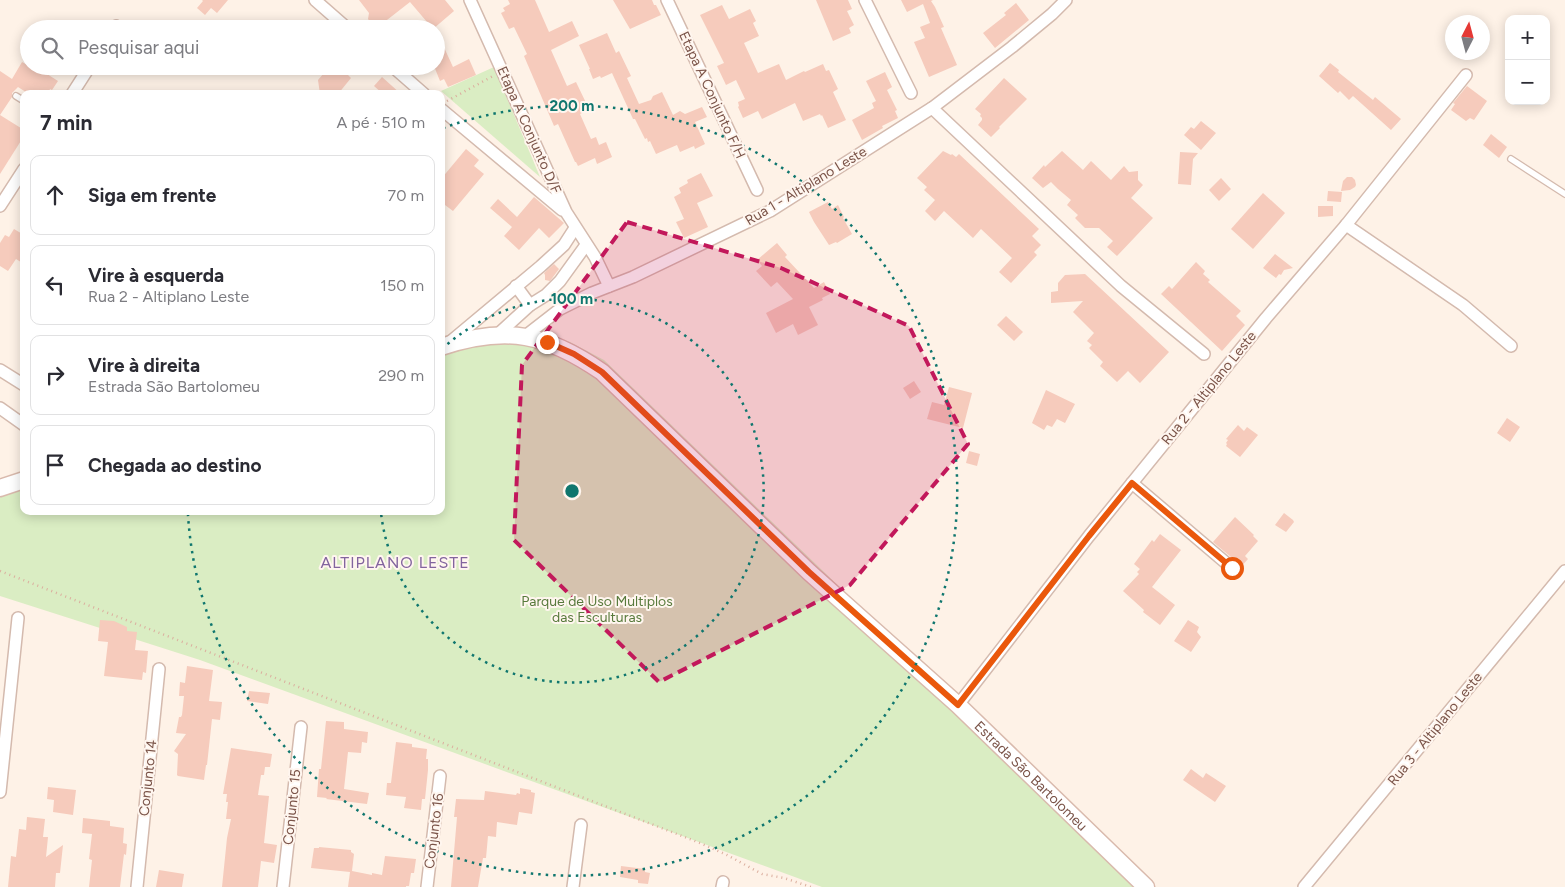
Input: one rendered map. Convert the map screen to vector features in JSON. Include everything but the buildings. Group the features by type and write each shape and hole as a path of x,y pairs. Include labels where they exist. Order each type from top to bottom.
{"street":[{"path":"315,0 338,20"},
{"name":"Etapa A Conjunto D/F","path":"470,0 566,212 595,257 609,286"},
{"name":"Etapa A Conjunto F/H","path":"667,0 757,190"},
{"path":"865,0 911,93"},
{"name":"Rua 1 - Altiplano Leste","path":"524,336 560,310 770,211 932,108 1019,41 1066,0"},
{"path":"75,90 84,75"},
{"path":"402,75 419,90"},
{"name":"Rua 2 - Altiplano Leste","path":"958,705 1089,536 1266,318 1346,225 1466,75"},
{"path":"932,108 1121,286 1204,354"},
{"path":"445,112 566,212"},
{"path":"0,206 20,175"},
{"path":"1346,225 1464,305 1511,346"},
{"path":"445,345 564,246 575,228"},
{"path":"482,316 485,328 492,336 560,282 586,245"},
{"path":"516,286 530,305"},
{"name":"Estrada São Bartolomeu","path":"445,346 492,336 524,336 561,347 602,372 809,572 958,705 1146,887"},
{"path":"0,370 20,382"},
{"path":"0,408 20,422"},
{"path":"0,488 20,481"},
{"path":"1132,483 1232,568"},
{"name":"Rua 3 - Altiplano Leste","path":"1304,887 1565,571"},
{"path":"0,792 18,618"},
{"name":"Conjunto 14","path":"137,887 159,669"},
{"name":"Conjunto 15","path":"283,887 301,727"},
{"name":"Conjunto 16","path":"427,887 440,776"},
{"path":"573,887 581,825"}],"lane":[{"path":"16,96 20,98"},
{"path":"1511,159 1565,194"}],"path":[{"path":"445,102 503,71"},
{"path":"0,571 700,843 728,855 762,874 784,878 811,887"}],"highlighted area":[{"path":"627,222 781,268 909,326 968,444 850,585 659,682 514,540 522,365"}],"green space":[{"path":"494,67 540,177 445,94 445,90 443,90"},
{"name":"Parque de Uso Multiplos das Esculturas","path":"547,335 570,342 604,360 958,701 1144,887 822,887 200,660 0,596 0,486 20,479 20,515 445,515 445,347"}],"district":[{"name":"ALTIPLANO LESTE","path":"395,562"}],"route":[{"path":"547,342 574,354 602,372 809,572 958,705 1132,483 1232,568"}]}
